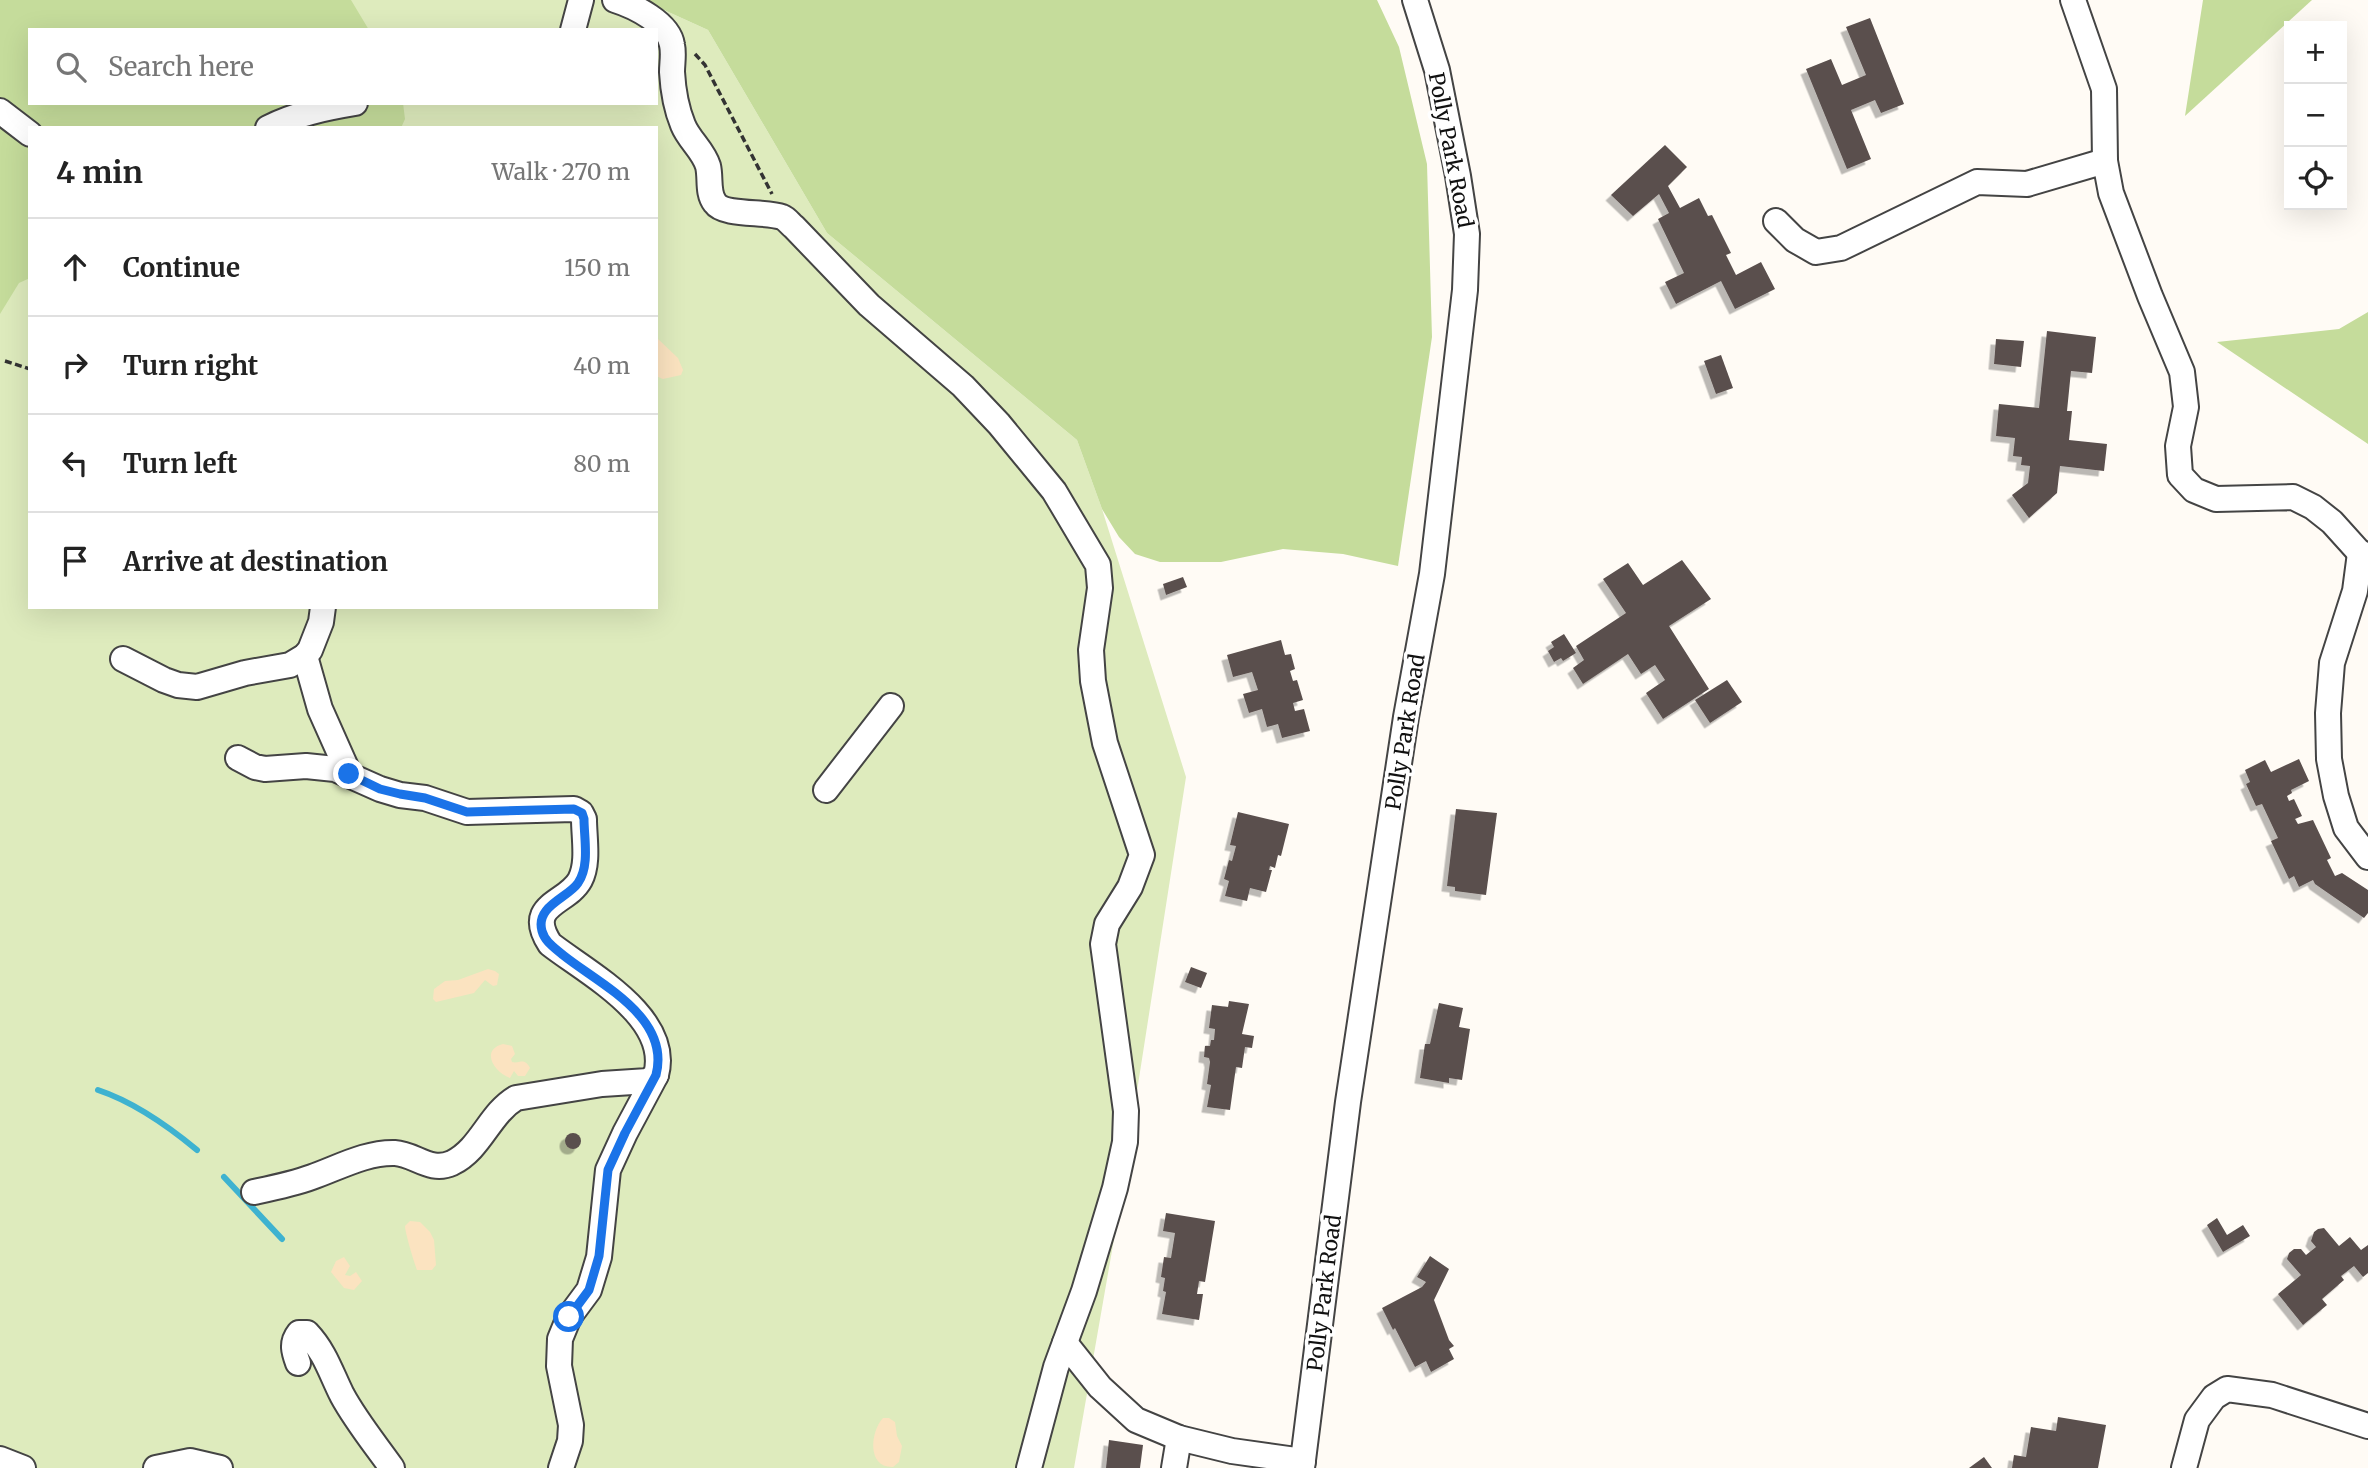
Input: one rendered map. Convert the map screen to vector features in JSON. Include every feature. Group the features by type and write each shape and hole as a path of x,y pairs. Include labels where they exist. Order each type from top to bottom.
{"street":[{"path":"574,28 582,0"},
{"path":"615,0 647,16 665,30 673,44 672,74 676,103 684,128 708,165 712,197 716,206 726,210 784,218 869,305 962,386 999,424 1054,491 1098,565 1100,587 1091,650 1093,681 1105,743 1142,855 1130,887 1107,924 1103,944 1126,1111 1125,1142 1115,1188 1049,1392 1029,1468"},
{"name":"Polly Park Road","path":"1303,1464 1350,1091 1406,717 1432,574 1465,290 1467,234 1458,176 1437,70 1415,0"},
{"path":"2073,0 2104,89 2105,161 2111,193 2182,372 2186,407 2178,446 2180,475 2194,490 2216,499 2293,497 2313,507 2332,522 2364,554 2332,663 2328,713 2329,759 2336,796 2346,828 2368,857"},
{"path":"272,126 324,108 343,105"},
{"path":"0,111 28,132"},
{"path":"1776,221 1795,240 1816,252 1842,248 1978,182 2027,184 2105,161"},
{"path":"122,659 164,680 197,687 245,673 290,665 306,656 314,642 322,609"},
{"path":"306,656 320,709 349,774"},
{"path":"826,790 891,706"},
{"path":"238,758 265,769 317,766 335,769 380,789 425,798 467,812 574,809 582,813 583,873 573,889 556,900 546,912 541,926 542,933 550,944 613,991 642,1019 657,1046 659,1066 608,1170 599,1256 589,1290 569,1317 560,1339 559,1366 571,1425 570,1441 561,1468"},
{"path":"254,1192 311,1177 363,1157 394,1153 430,1165 451,1163 473,1146 504,1105 516,1098 602,1084 648,1081 656,1075"},
{"path":"298,1363 293,1349 294,1339 299,1333 307,1333 324,1354 342,1394 362,1427 392,1468"},
{"path":"1065,1343 1100,1387 1136,1420 1179,1438 1303,1464"},
{"path":"2184,1468 2197,1420 2214,1397 2227,1389 2272,1395 2368,1426"},
{"path":"1174,1468 1179,1438"},
{"path":"0,1459 23,1468"},
{"path":"156,1468 190,1461 220,1468"}],"path":[{"path":"665,30 670,31 691,49 705,65 784,218"},
{"path":"5,361 28,368"}],"green space":[{"path":"0,0 642,0 708,30 827,233 1077,440 1102,509 1186,777 1113,1245 1074,1468 0,1468"},
{"path":"0,0 351,0 368,28 28,28 28,105 403,105 405,119 402,126 28,126 28,279 19,283 0,314"},
{"path":"642,0 1377,0 1399,47 1427,164 1432,337 1398,566 1343,554 1283,549 1221,562 1160,562 1135,554 1119,537 1102,509 1077,440 827,233 708,30"},
{"path":"2203,0 2312,0 2289,21 2284,21 2284,26 2185,116"},
{"path":"2368,312 2368,444 2217,342 2339,329"}],"sand":[{"path":"658,339 678,358 683,370 681,375 663,379 658,377"},
{"path":"488,969 499,974 497,985 493,986 485,980 474,993 436,1002 433,999 434,989 445,981 458,980"},
{"path":"503,1044 512,1046 515,1054 512,1062 524,1062 528,1065 530,1068 525,1076 518,1076 514,1071 510,1078 495,1066 492,1051"},
{"path":"410,1221 420,1222 434,1240 436,1265 432,1270 417,1270 405,1229"},
{"path":"344,1257 350,1266 345,1275 350,1276 356,1272 362,1281 354,1290 344,1288 331,1272 336,1261"},
{"path":"883,1418 895,1422 902,1446 899,1462 893,1467 879,1462 873,1448 875,1432"}],"building":[{"path":"1870,18 1904,104 1881,113 1875,100 1851,110 1871,159 1847,169 1806,69 1831,59 1842,85 1866,75 1846,27"},
{"path":"1665,145 1687,167 1668,186 1680,208 1699,198 1708,216 1712,215 1731,253 1726,255 1736,275 1761,262 1775,289 1735,309 1721,281 1676,304 1665,282 1684,273 1658,219 1669,213 1659,194 1633,216 1611,195"},
{"path":"2047,331 2096,337 2092,373 2071,371 2067,411 2072,411 2069,440 2107,444 2104,471 2060,466 2057,493 2029,518 2012,495 2028,483 2030,466 2021,465 2022,457 2013,456 2015,438 1996,436 1999,404 2039,408"},
{"path":"1996,339 2024,341 2021,367 1994,364"},
{"path":"1721,355 1733,388 1716,394 1704,361"},
{"path":"1682,560 1711,599 1669,626 1709,689 1663,719 1646,693 1665,680 1655,665 1641,674 1628,654 1583,684 1573,668 1584,660 1576,646 1626,613 1603,579 1628,563 1643,585"},
{"path":"1183,577 1187,587 1166,595 1163,584"},
{"path":"1564,634 1576,653 1563,661 1561,658 1554,662 1548,651 1554,647 1551,642"},
{"path":"1281,640 1285,655 1291,654 1295,669 1290,671 1293,681 1297,680 1303,700 1293,703 1295,711 1304,709 1310,731 1282,738 1278,724 1267,727 1262,709 1249,713 1243,694 1258,690 1252,672 1233,677 1227,655"},
{"path":"1727,680 1742,702 1710,723 1695,700"},
{"path":"2299,759 2309,781 2291,790 2292,793 2287,796 2289,801 2294,799 2302,816 2295,819 2298,824 2313,820 2331,858 2327,860 2335,876 2342,873 2368,890 2368,913 2364,918 2313,880 2299,887 2294,876 2289,879 2271,841 2278,838 2262,804 2256,806 2246,784 2250,782 2245,770 2265,760 2271,772"},
{"path":"1456,809 1497,813 1486,895 1455,891 1455,887 1447,886"},
{"path":"1238,812 1289,824 1281,856 1278,855 1275,868 1270,866 1269,870 1272,870 1266,892 1250,888 1247,901 1225,896 1229,881 1224,879 1236,846 1230,845"},
{"path":"1191,967 1207,973 1201,988 1185,982"},
{"path":"1229,1001 1249,1004 1242,1034 1254,1036 1252,1048 1245,1047 1242,1068 1236,1067 1230,1110 1207,1107 1211,1085 1207,1084 1210,1062 1209,1058 1204,1057 1205,1046 1210,1046 1211,1040 1214,1040 1215,1029 1209,1028 1212,1005 1228,1007"},
{"path":"1439,1003 1463,1008 1459,1027 1470,1029 1462,1080 1449,1078 1449,1083 1420,1078 1425,1044 1430,1044"},
{"path":"573,1133 579,1135 579,1147 573,1149 567,1147 565,1141 567,1135"},
{"path":"1166,1213 1215,1221 1205,1282 1199,1281 1197,1294 1203,1294 1199,1320 1162,1314 1166,1292 1163,1291 1165,1278 1161,1277 1164,1257 1171,1258 1175,1233 1163,1231"},
{"path":"2217,1218 2227,1235 2243,1225 2250,1236 2223,1252 2207,1225"},
{"path":"2324,1228 2339,1246 2350,1237 2361,1250 2368,1245 2368,1273 2363,1277 2354,1266 2341,1276 2344,1280 2322,1299 2327,1305 2303,1325 2278,1294 2301,1275 2287,1259 2289,1253 2294,1249 2301,1249 2306,1255 2316,1247 2311,1241 2314,1232"},
{"path":"1430,1256 1449,1269 1434,1300 1449,1340 1454,1346 1449,1349 1454,1359 1431,1372 1426,1361 1415,1367 1382,1308 1422,1287 1426,1282 1417,1277"},
{"path":"2058,1417 2106,1425 2098,1468 2012,1468 2014,1455 2026,1457 2031,1427 2056,1431"},
{"path":"1109,1440 1143,1445 1140,1468 1106,1468"},
{"path":"1984,1457 1992,1468 1969,1468"}],"waterway":[{"path":"98,1090 150,1115 197,1150"},
{"path":"224,1177 282,1239"}],"route":[{"path":"349,774 380,789 425,798 467,812 574,809 582,813 585,864 583,873 573,889 550,905 541,926 542,933 550,944 572,962 629,1003 642,1019 657,1046 659,1066 608,1170 599,1256 589,1290 569,1317"}]}
